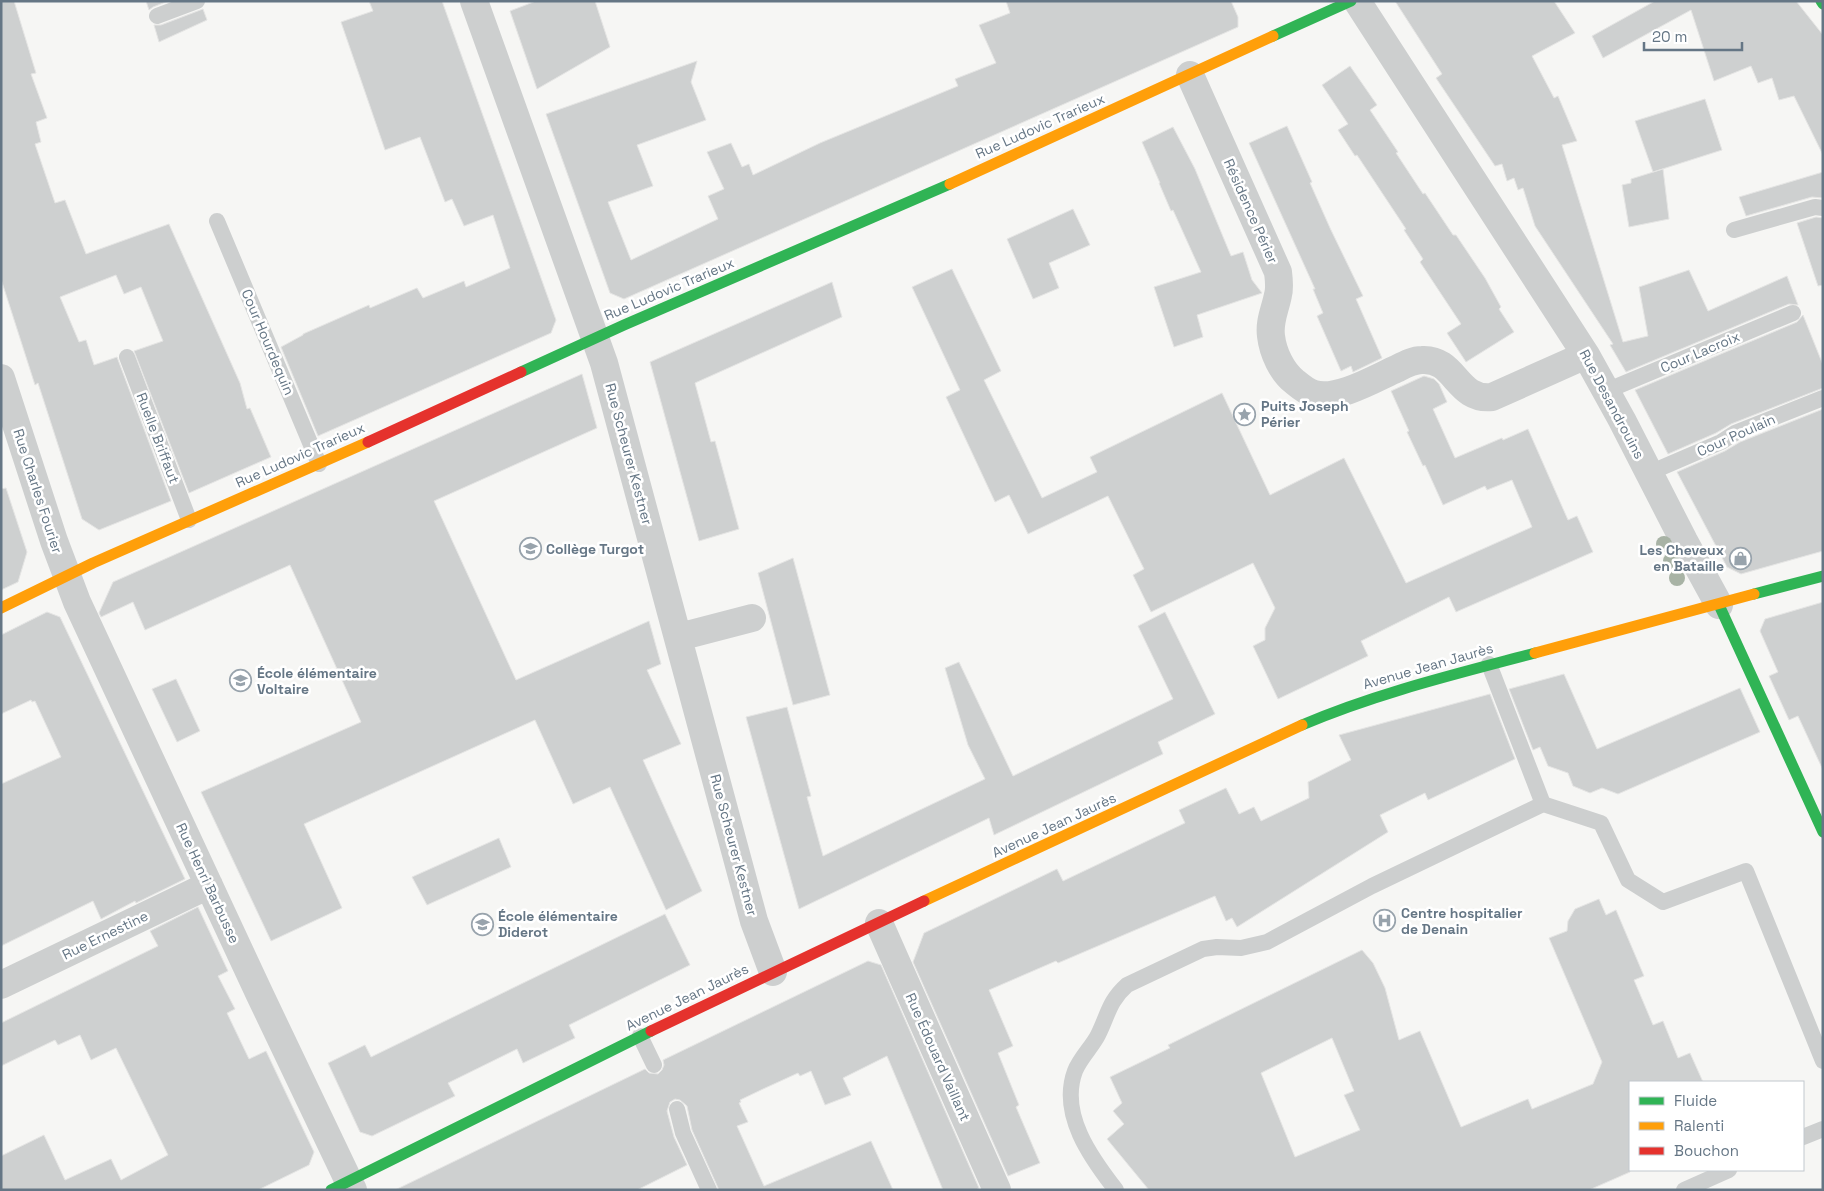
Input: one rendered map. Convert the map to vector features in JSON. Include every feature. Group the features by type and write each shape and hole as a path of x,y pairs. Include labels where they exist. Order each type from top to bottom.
{"street":[{"name":"Rue Scheurer Kestner","path":"474,1 596,338 679,637 754,921 773,972"},
{"name":"Rue Ludovic Trarieux","path":"1,608 189,520 319,464 596,338 923,196 1351,1"},
{"name":"Rue Desandrouins","path":"1357,1 1586,355 1719,605 1823,832"},
{"name":"Résidence Périer","path":"1190,74 1278,272 1278,295 1270,322 1271,338 1275,352 1286,374 1306,391 1315,395 1333,395 1411,362 1428,360 1437,362 1446,368 1472,394 1492,397 1586,355"},
{"name":"Rue Charles Fourier","path":"1,378 67,576"},
{"name":"Rue Henri Barbusse","path":"67,576 81,611 209,885 344,1187"},
{"name":"Avenue Jean Jaurès","path":"344,1187 640,1036 1316,719 1386,693 1823,576"},
{"path":"679,637 752,618"},
{"name":"Rue Ernestine","path":"1,985 209,885"},
{"name":"Rue Édouard Vaillant","path":"879,923 997,1190"}],"lane":[{"path":"157,16 196,1"},
{"path":"1734,230 1815,207 1823,208"},
{"name":"Cour Hourdequin","path":"217,221 319,464"},
{"name":"Cour Lacroix","path":"1606,391 1793,313"},
{"name":"Ruelle Briffaut","path":"127,357 189,520"},
{"name":"Cour Poulain","path":"1649,473 1721,442 1735,433 1823,398"},
{"path":"1489,664 1543,804"},
{"path":"1116,1190 1083,1143 1072,1107 1072,1080 1076,1068 1098,1034 1109,1007 1116,995 1126,985 1204,949 1217,947 1241,948 1267,942 1372,886 1543,804 1601,823 1628,880 1663,902 1746,872 1823,1061"},
{"path":"640,1036 654,1064"},
{"path":"677,1109 683,1133 709,1190"},
{"path":"1804,1137 1823,1128"},
{"path":"1684,1190 1727,1171"}],"building":[{"path":"1,1 14,1 36,73 31,74 47,118 36,122 41,142 35,144 55,203 65,200 86,254 169,224 240,383 247,409 250,408 271,457 189,493 134,351 163,341 141,287 124,294 116,275 60,297 79,342 86,340 94,365 117,357 171,501 99,530 82,519 38,383 35,385 1,279"},
{"path":"146,1 168,1 149,10"},
{"path":"369,1 442,1 556,320 551,333 318,436 281,347 303,334 369,305 370,308 417,288 423,298 464,281 466,287 510,268 493,215 464,226 452,199 445,202 420,137 385,150 341,22 373,11"},
{"path":"536,1 595,1 610,47 537,89 510,11"},
{"path":"1006,1 1231,1 1238,17 1238,27 624,299 610,293 546,114 697,61 691,82 706,120 637,145 653,186 608,202 631,260 718,219 708,196 724,189 707,152 731,143 742,167 749,164 753,175 820,143 958,86 955,79 996,63 979,25 1010,13"},
{"path":"1395,1 1554,1 1575,33 1532,56 1554,98 1558,96 1577,141 1562,145 1623,342 1648,336 1639,287 1689,270 1708,311 1787,276 1798,305 1789,304 1626,372 1610,345 1613,344 1535,226 1523,188 1518,190 1514,178 1507,181 1502,164 1495,166 1436,78 1442,74"},
{"path":"1655,1 1796,1 1823,35 1823,155 1794,96 1779,100 1772,78 1758,83 1751,66 1714,81 1691,10 1603,58 1592,36"},
{"path":"203,9 207,20 159,42 154,25 161,25"},
{"path":"1350,66 1377,105 1370,110 1398,152 1396,153 1423,194 1425,193 1453,235 1456,235 1485,278 1501,307 1499,309 1514,332 1466,362 1447,333 1461,324 1420,262 1423,259 1404,230 1406,229 1357,155 1355,156 1338,130 1348,124 1322,85"},
{"path":"1705,99 1722,150 1653,172 1635,121"},
{"path":"1287,126 1330,228 1363,296 1356,299 1382,358 1353,372 1351,366 1341,371 1317,316 1323,313 1313,289 1315,289 1249,143"},
{"path":"1173,127 1195,169 1231,256 1243,252 1252,280 1262,293 1197,315 1203,337 1174,347 1154,287 1201,272 1173,210 1171,211 1142,142"},
{"path":"1663,169 1669,219 1629,227 1622,185 1631,183 1631,179"},
{"path":"1823,172 1823,198 1812,197 1746,216 1739,197"},
{"path":"1073,209 1090,245 1049,263 1059,288 1033,299 1007,239"},
{"path":"1816,217 1823,218 1823,285 1818,286 1797,223"},
{"path":"952,269 1001,371 984,380 1042,498 1097,472 1090,457 1222,393 1270,495 1344,458 1406,583 1532,527 1512,480 1487,490 1485,486 1443,505 1425,465 1423,466 1407,432 1409,431 1391,391 1424,376 1434,379 1439,384 1447,402 1433,409 1455,458 1528,429 1568,520 1577,516 1593,552 1456,612 1449,597 1361,641 1368,656 1278,699 1253,646 1265,640 1265,628 1275,608 1253,563 1151,612 1133,575 1144,569 1108,496 1028,534 1009,495 995,502 946,397 960,390 912,287"},
{"path":"832,282 842,317 695,383 711,442 715,441 739,529 699,541 650,362"},
{"path":"1803,315 1823,365 1823,388 1731,424 1716,433 1668,454 1635,390 1797,322"},
{"path":"582,374 597,428 434,501 516,680 649,621 661,664 647,670 681,744 643,760 702,891 666,910 610,787 573,804 535,720 304,824 342,908 271,941 201,792 361,722 290,565 145,630 133,602 101,617 99,613 113,582"},
{"path":"1823,409 1823,551 1741,574 1727,567 1677,472 1725,451 1740,442"},
{"path":"6,488 27,552 18,582 1,590 1,489"},
{"path":"793,558 830,695 793,705 758,573"},
{"path":"1823,602 1823,770 1798,716 1789,720 1769,676 1778,672 1760,631 1765,619"},
{"path":"47,612 60,617 185,879 136,903 135,901 101,919 93,901 1,946 1,784 61,757 35,701 32,702 31,700 1,714 1,635"},
{"path":"1165,612 1215,714 1158,742 1163,754 994,835 989,818 799,909 746,717 787,707 811,796 807,797 823,856 985,779 968,745 945,668 959,662 1013,776 1173,699 1138,626"},
{"path":"1564,674 1597,749 1740,688 1760,732 1618,794 1602,788 1590,793 1573,786 1568,773 1548,766 1540,747 1533,750 1509,689"},
{"path":"176,679 200,731 177,742 152,689"},
{"path":"1490,694 1515,759 1428,800 1425,793 1380,815 1388,832 1237,927 1232,918 1226,921 1215,896 1058,963 1056,961 989,990 1013,1046 998,1053 1019,1105 1016,1107 1040,1163 1008,1176 913,962 924,933 1057,869 1063,881 1185,823 1179,810 1226,788 1239,814 1254,807 1261,821 1309,798 1308,782 1351,760 1339,735"},
{"path":"499,838 511,867 427,905 412,877"},
{"path":"1599,899 1606,915 1616,910 1644,976 1634,980 1653,1025 1663,1021 1678,1058 1690,1053 1703,1081 1629,1081 1630,1172 1589,1190 1149,1190 1107,1139 1124,1124 1113,1111 1122,1103 1110,1077 1170,1048 1168,1045 1362,950 1373,963 1385,988 1399,1040 1420,1031 1461,1127 1528,1099 1532,1109 1593,1084 1602,1062 1549,938 1567,931 1568,921 1575,909","holes":["1332,1038 1354,1091 1344,1095 1360,1130 1295,1157 1261,1073"]},
{"path":"198,907 228,971 218,976 235,1009 227,1013 249,1059 266,1051 314,1152 309,1165 258,1190 1,1190 1,1156 44,1135 65,1180 111,1159 121,1180 168,1155 116,1048 91,1060 80,1035 58,1045 55,1040 1,1066 1,1023 158,946 150,931"},
{"path":"665,914 690,965 569,1025 575,1038 523,1063 517,1049 448,1083 455,1096 372,1136 360,1132 328,1063 365,1045 371,1057"},
{"path":"868,961 881,965 979,1188 976,1190 943,1190 887,1056 843,1078 851,1095 825,1105 811,1071 800,1076 798,1073 763,1089 740,1100 741,1102 739,1103 748,1122 737,1126 764,1186 871,1141 893,1190 719,1190 692,1130 687,1106 680,1100 675,1099 670,1102 667,1111 674,1137 687,1165 637,1190 395,1190 645,1069 649,1073 658,1074 664,1065 663,1060"}],"traffic: fast":[{"path":"1273,36 1351,1"},
{"path":"521,372 624,325 950,184"},
{"path":"1754,594 1823,576"},
{"path":"1719,605 1823,832"},
{"path":"1302,725 1388,694 1535,653"},
{"path":"331,1190 651,1031"}],"traffic: slow":[{"path":"950,184 1273,36"},
{"path":"1,608 93,563 368,442"},
{"path":"1535,653 1754,594"},
{"path":"924,901 1302,725"}],"traffic: jam":[{"path":"368,442 521,372"},
{"path":"651,1031 924,901"}],"place":[{"name":"Puits Joseph Périer","path":"1245,414"},
{"name":"Collège Turgot","path":"530,549"},
{"name":"Les Cheveux en Bataille","path":"1740,558"},
{"name":"École élémentaire Voltaire","path":"241,681"},
{"name":"Centre hospitalier de Denain","path":"1385,921"},
{"name":"École élémentaire Diderot","path":"482,924"}]}
